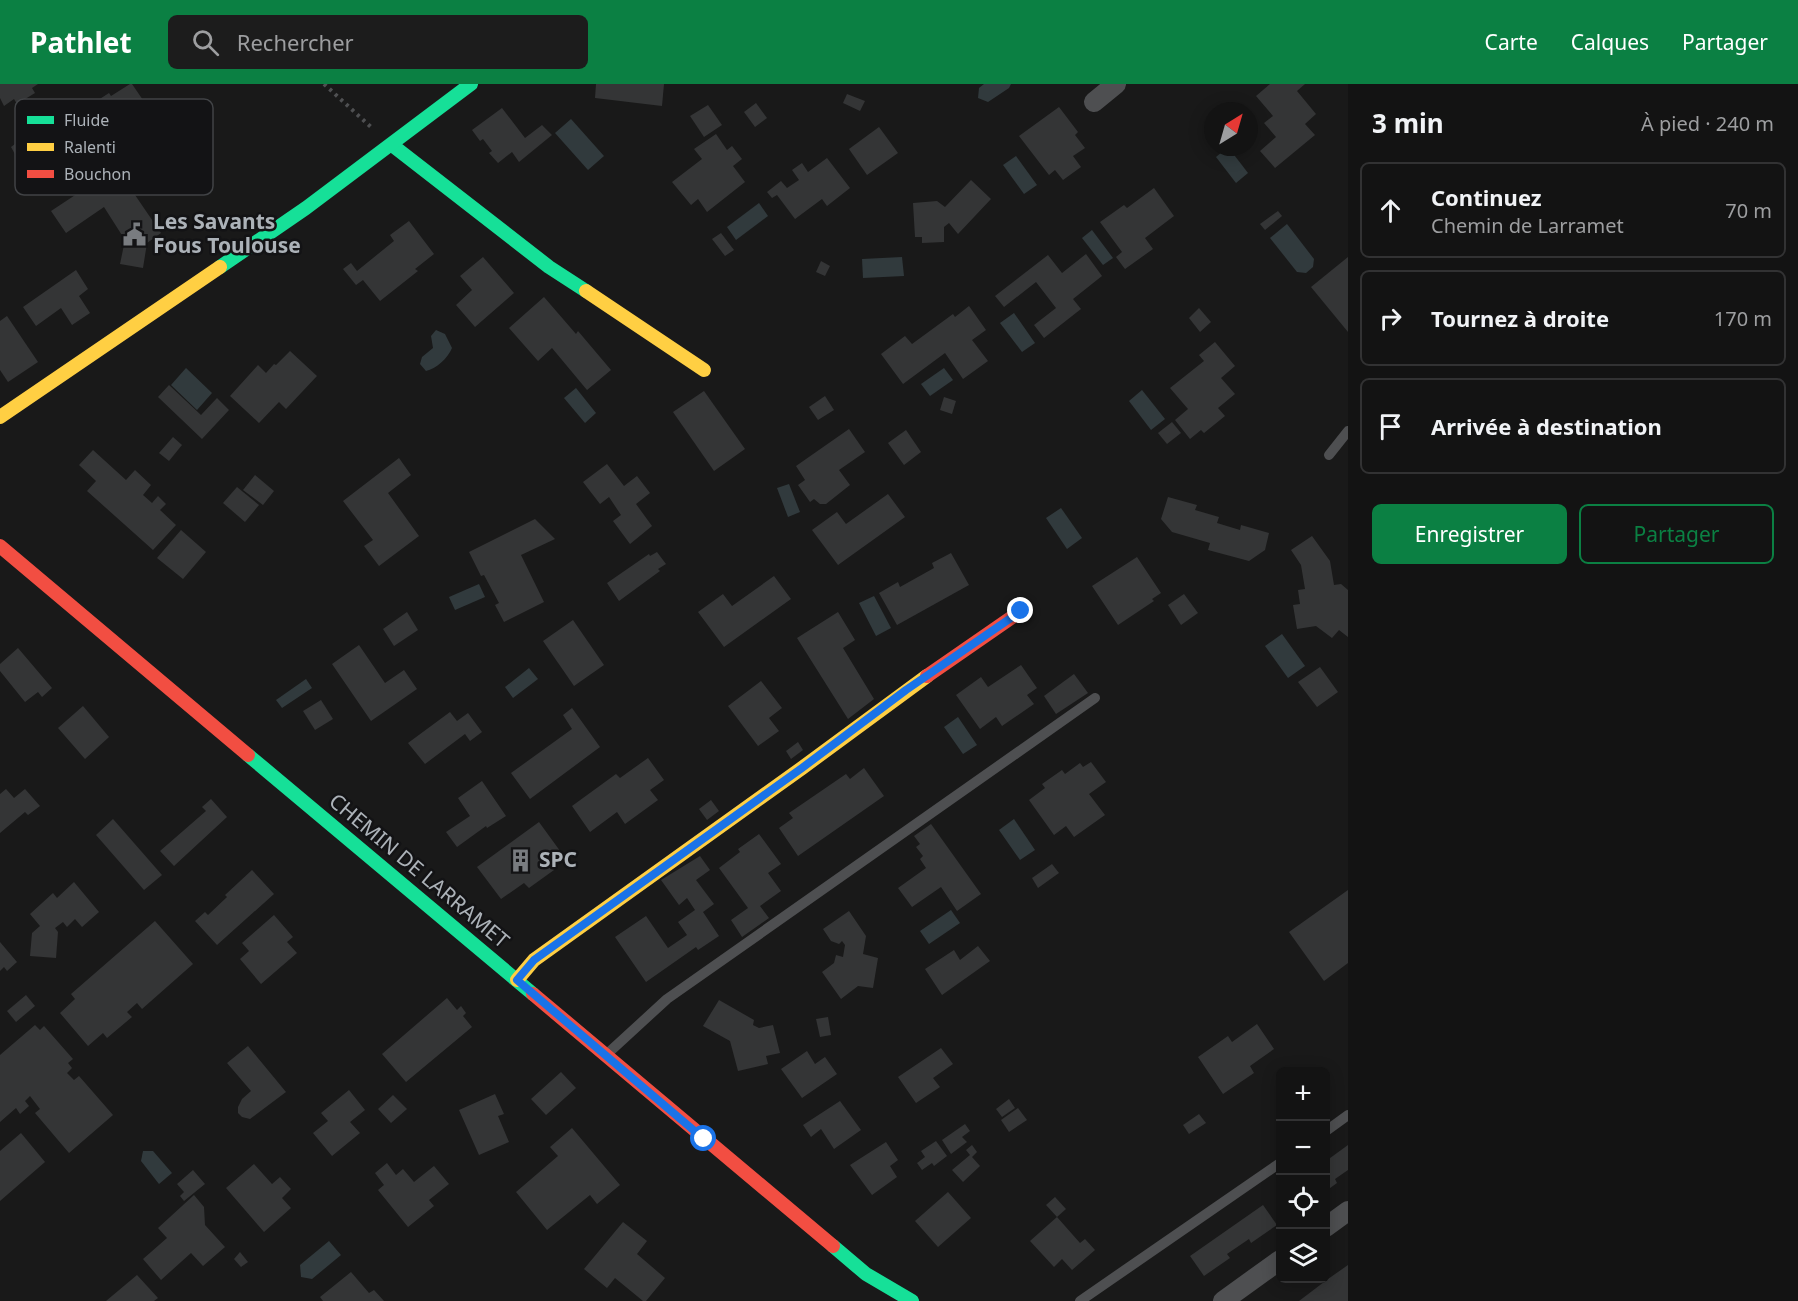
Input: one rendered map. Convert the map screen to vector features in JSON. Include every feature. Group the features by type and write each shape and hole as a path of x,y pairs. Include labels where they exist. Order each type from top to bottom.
{"street":[{"path":"0,417 306,208 471,84"},
{"path":"1094,102 1116,84"},
{"path":"392,145 549,267 704,370"},
{"name":"CHEMIN DE LARRAMET","path":"0,546 866,1274 891,1301"},
{"path":"517,980 534,960 802,768 906,690 1021,611"},
{"path":"1330,1224 1348,1211"},
{"path":"1223,1301 1276,1264"},
{"name":"CHEMIN DE LARRAMET","path":"866,1274 912,1301"}],"lane":[{"path":"1329,455 1348,431"},
{"path":"605,1056 667,999 1095,698"},
{"path":"1330,1128 1348,1115"},
{"path":"1080,1301 1276,1166"}],"path":[{"path":"324,84 392,145"}],"shaded area":[{"path":"984,84 1011,84 1009,88 988,102 978,98 979,88"},
{"path":"571,119 604,156 588,170 555,133"},
{"path":"1016,156 1037,185 1024,194 1003,165"},
{"path":"1235,156 1248,173 1236,183 1216,157"},
{"path":"759,203 768,216 736,240 727,227"},
{"path":"1287,224 1314,259 1313,267 1306,273 1297,272 1270,238"},
{"path":"1092,230 1113,258 1103,265 1082,238"},
{"path":"902,257 904,276 863,278 862,259"},
{"path":"1014,313 1035,343 1022,352 1000,323"},
{"path":"436,330 445,334 452,348 448,356 434,368 426,371 420,364 422,357 433,348 431,336"},
{"path":"186,368 212,393 197,410 171,385"},
{"path":"944,368 953,380 930,396 921,384"},
{"path":"576,388 596,413 585,423 564,398"},
{"path":"1142,390 1165,419 1151,430 1129,401"},
{"path":"789,484 800,512 788,517 777,488"},
{"path":"1061,508 1082,538 1067,549 1046,518"},
{"path":"479,584 485,597 455,610 449,597"},
{"path":"874,596 891,628 876,636 859,603"},
{"path":"1282,634 1305,666 1288,678 1265,646"},
{"path":"529,668 538,679 513,698 505,687"},
{"path":"306,679 312,688 282,708 276,700"},
{"path":"958,717 977,745 963,754 944,727"},
{"path":"1014,819 1035,850 1020,860 999,830"},
{"path":"951,910 960,923 929,944 920,931"},
{"path":"143,1151 153,1151 172,1173 159,1184 141,1161"},
{"path":"329,1241 341,1255 312,1279 301,1277 300,1265"}],"building":[{"path":"0,84 38,84 32,88 35,93 25,99 14,99 4,106 0,98"},
{"path":"132,84 142,99 100,99 109,93 111,96"},
{"path":"596,84 664,84 662,106 595,98"},
{"path":"1270,84 1305,84 1297,91 1316,114 1305,124 1315,135 1275,168 1260,151 1276,137 1264,123 1273,116 1256,96"},
{"path":"847,94 865,101 860,111 843,103"},
{"path":"756,103 767,118 755,127 744,112"},
{"path":"708,105 722,125 704,137 690,116"},
{"path":"1059,107 1078,132 1075,135 1085,148 1073,156 1081,167 1063,180 1055,170 1049,175 1019,136"},
{"path":"502,108 525,138 542,125 552,135 519,162 512,152 498,163 489,153 492,151 483,139 480,141 472,130"},
{"path":"879,127 898,153 867,175 849,149"},
{"path":"716,134 727,150 732,146 742,159 733,166 745,182 707,212 698,199 691,205 672,182 702,159 694,149"},
{"path":"827,158 850,188 827,206 822,199 795,219 777,195 772,198 767,192 781,181 787,188 799,180 792,170 802,163 808,172"},
{"path":"971,180 991,199 958,234 949,223 944,227 944,242 922,243 922,237 915,237 913,203 937,201 945,207"},
{"path":"1154,188 1174,216 1145,238 1153,249 1125,269 1116,257 1122,252 1100,222 1124,205 1127,208"},
{"path":"75,195 135,195 161,233 147,243 143,268 120,264 125,240 104,207 66,233 51,211"},
{"path":"1278,211 1282,216 1265,230 1260,224"},
{"path":"409,221 434,254 415,269 418,271 380,301 363,280 356,285 343,269 351,263 357,271 394,241 390,235"},
{"path":"721,233 734,250 725,256 712,239"},
{"path":"1086,254 1102,276 1073,299 1081,309 1044,338 1034,325 1056,308 1036,282 1004,307 995,296 1048,255 1062,273"},
{"path":"483,257 514,293 475,327 456,305 472,290 460,276"},
{"path":"1348,257 1348,332 1311,287"},
{"path":"821,261 830,266 825,276 816,272"},
{"path":"76,270 88,289 79,296 90,313 72,325 61,308 36,326 23,307"},
{"path":"544,297 576,334 578,331 611,370 587,390 552,348 538,361 509,328"},
{"path":"969,306 986,330 972,340 988,361 963,379 945,353 903,384 881,354 905,336 912,344 953,314 955,317"},
{"path":"1199,308 1211,322 1200,332 1189,318"},
{"path":"7,316 38,362 8,382 0,370 0,321"},
{"path":"1215,342 1235,366 1221,378 1235,394 1218,408 1225,416 1204,433 1201,430 1190,439 1175,420 1188,409 1170,388 1204,361 1199,355"},
{"path":"290,351 317,376 286,409 279,402 259,423 230,396 258,365 266,373"},
{"path":"169,385 201,415 217,398 229,410 202,439 158,397"},
{"path":"704,391 745,449 714,471 673,412"},
{"path":"825,396 834,410 818,420 809,407"},
{"path":"944,397 956,401 952,414 940,410"},
{"path":"1172,422 1181,433 1167,444 1158,433"},
{"path":"849,429 865,452 839,470 850,485 826,504 820,504 814,499 810,502 798,485 805,480 796,466"},
{"path":"906,430 921,452 904,465 888,443"},
{"path":"173,437 182,445 169,461 159,453"},
{"path":"93,450 126,480 135,470 151,485 143,495 152,503 158,496 166,504 160,510 176,525 153,550 87,491 96,481 79,465"},
{"path":"399,458 411,475 388,493 419,536 379,566 364,546 373,540 343,501"},
{"path":"607,464 624,486 637,476 650,493 636,504 652,526 630,544 613,521 621,515 609,497 600,504 583,482"},
{"path":"255,475 274,491 263,505 243,490"},
{"path":"237,487 259,505 245,522 223,503"},
{"path":"888,494 905,517 838,565 812,530 837,512 846,524"},
{"path":"1168,497 1197,505 1195,510 1219,517 1217,523 1240,530 1241,525 1269,533 1265,550 1249,561 1208,550 1210,543 1172,532 1161,519"},
{"path":"535,519 555,539 521,555 544,602 504,622 495,605 499,603 484,575 481,576 469,552"},
{"path":"181,530 206,552 183,579 157,558"},
{"path":"1312,536 1330,561 1334,585 1341,584 1348,590 1348,637 1339,630 1332,638 1316,626 1297,629 1293,605 1300,604 1298,590 1305,589 1301,565 1291,550"},
{"path":"657,552 666,564 619,601 607,583 649,554 650,556"},
{"path":"951,553 969,585 897,625 879,593 898,582 900,587 934,568 932,563"},
{"path":"1137,557 1161,593 1152,599 1154,601 1118,625 1092,586"},
{"path":"774,576 791,599 724,647 698,612 723,594 732,606"},
{"path":"1184,594 1198,613 1181,625 1168,605"},
{"path":"407,612 418,630 394,646 383,629"},
{"path":"838,612 855,640 843,648 874,699 848,719 797,638"},
{"path":"573,620 604,665 574,686 543,641"},
{"path":"359,645 385,683 404,670 417,689 371,721 332,664"},
{"path":"18,648 52,688 42,697 38,692 25,702 0,671 0,664"},
{"path":"1021,665 1037,688 1027,695 1034,704 1002,726 996,717 980,729 956,695 981,677 988,687"},
{"path":"1320,667 1338,692 1317,707 1298,682"},
{"path":"1074,674 1088,693 1056,714 1044,696"},
{"path":"761,681 782,708 769,718 779,731 758,746 728,706"},
{"path":"321,700 333,719 315,730 303,711"},
{"path":"83,706 109,737 85,759 58,728"},
{"path":"572,708 600,747 530,799 511,773 572,729 563,715"},
{"path":"450,712 457,721 468,713 482,732 470,741 465,734 425,764 408,743"},
{"path":"798,742 803,750 791,759 786,751"},
{"path":"648,758 664,780 650,790 658,800 625,824 617,812 590,832 572,806 616,774 620,778"},
{"path":"1091,762 1106,782 1089,794 1105,815 1074,837 1066,826 1054,835 1029,800 1045,788 1042,784 1062,770 1065,774 1080,763 1083,767"},
{"path":"864,768 884,796 798,856 779,828 793,818 789,813 846,774 850,779"},
{"path":"482,781 506,816 487,828 486,826 457,847 446,832 470,816 458,798"},
{"path":"6,789 14,798 25,789 40,806 28,815 25,812 0,833 0,794"},
{"path":"211,799 227,817 174,866 160,851 206,811 202,807"},
{"path":"711,800 719,811 707,820 699,809"},
{"path":"113,819 162,875 144,890 96,835"},
{"name":"SPC","path":"539,822 563,855 550,865 554,870 529,888 524,883 501,899 477,867"},
{"path":"931,824 981,894 957,911 941,887 912,907 898,888 926,868 920,859 923,856 916,847 920,844 914,836"},
{"path":"759,834 781,864 768,873 781,891 760,906 769,918 742,937 731,920 748,908 719,868 740,852 738,849"},
{"path":"700,856 710,870 696,880 714,904 703,912 719,936 698,950 696,947 646,982 615,937 646,916 668,948 687,935 678,922 695,910 687,898 679,905 661,880"},
{"path":"1052,864 1059,873 1038,888 1032,878"},
{"path":"252,870 274,894 217,945 195,921 205,912 208,915 227,897 225,895"},
{"path":"74,882 99,912 82,927 75,919 67,927 63,922 55,928 58,932 56,958 30,956 32,933 40,926 30,914 53,893 57,898"},
{"path":"1348,890 1348,963 1324,981 1289,932"},
{"path":"849,911 866,936 863,954 878,958 873,988 858,986 841,999 822,972 834,963 836,955 843,957 845,945 842,941 839,944 831,941 823,929"},
{"path":"274,915 293,937 287,942 297,953 261,984 240,959 249,951 242,943"},
{"path":"155,921 193,964 142,1009 137,1003 127,1012 132,1017 107,1038 103,1033 88,1046 60,1013 75,999 71,994"},
{"path":"0,942 17,962 7,971 4,967 0,971"},
{"path":"978,946 990,961 942,995 925,969 954,950 960,960"},
{"path":"26,995 35,1006 16,1022 7,1011"},
{"path":"447,998 457,1010 461,1006 466,1013 463,1016 472,1027 406,1082 382,1054"},
{"path":"719,1000 754,1020 753,1025 759,1028 773,1025 780,1053 766,1056 768,1064 738,1071 730,1041 703,1026"},
{"path":"828,1017 831,1035 820,1037 816,1019"},
{"path":"1257,1024 1274,1049 1250,1066 1254,1073 1223,1094 1198,1057 1228,1036 1232,1042"},
{"path":"35,1025 40,1030 44,1026 73,1059 68,1063 72,1068 67,1073 74,1080 79,1076 113,1115 69,1153 35,1113 40,1109 30,1096 25,1101 29,1106 20,1114 16,1108 0,1122 0,1055"},
{"path":"248,1046 286,1092 250,1119 238,1113 238,1107 242,1099 251,1091 227,1063"},
{"path":"941,1048 953,1064 933,1078 940,1087 916,1103 898,1077"},
{"path":"807,1051 815,1064 825,1057 837,1074 802,1098 781,1069"},
{"path":"561,1072 576,1088 546,1115 531,1099"},
{"path":"349,1090 365,1110 350,1122 360,1133 332,1156 313,1133 328,1121 321,1113"},
{"path":"495,1094 504,1114 498,1116 509,1142 479,1155 459,1110"},
{"path":"393,1095 407,1109 391,1123 378,1109"},
{"path":"1009,1099 1015,1108 1002,1117 996,1109"},
{"path":"840,1101 861,1130 834,1149 821,1129 811,1137 803,1125"},
{"path":"1018,1108 1027,1120 1009,1132 1001,1120"},
{"path":"1199,1114 1206,1123 1189,1134 1183,1125"},
{"path":"965,1124 970,1131 962,1137 967,1142 951,1154 942,1140"},
{"path":"572,1128 620,1185 597,1204 590,1195 547,1230 516,1192 558,1156 550,1147"},
{"path":"21,1133 45,1162 0,1201 0,1151"},
{"path":"936,1141 947,1156 934,1166 932,1163 922,1170 917,1163 925,1157 921,1151"},
{"path":"886,1142 898,1160 890,1166 897,1177 872,1195 850,1165"},
{"path":"972,1145 977,1152 972,1157 980,1166 963,1182 952,1170 970,1155 966,1150"},
{"path":"1348,1145 1348,1170 1335,1179 1337,1183 1330,1188 1330,1175 1330,1158"},
{"path":"387,1163 396,1175 403,1169 414,1182 434,1166 449,1184 429,1200 434,1206 408,1227 378,1190 384,1185 375,1173"},
{"path":"254,1164 272,1184 280,1177 291,1189 282,1198 291,1208 264,1232 226,1188"},
{"path":"193,1170 205,1184 184,1201 180,1196 184,1192 177,1184"},
{"path":"948,1192 971,1218 938,1247 915,1221"},
{"path":"194,1195 204,1207 205,1225 225,1247 203,1266 191,1253 161,1280 143,1259 167,1238 158,1228"},
{"path":"1055,1197 1066,1209 1057,1217 1046,1205"},
{"path":"1263,1205 1276,1224 1251,1243 1249,1239 1227,1254 1230,1258 1204,1276 1190,1256"},
{"path":"1057,1217 1080,1243 1085,1239 1095,1250 1072,1270 1062,1259 1054,1267 1030,1241"},
{"path":"623,1222 647,1241 637,1254 665,1278 646,1301 615,1278 607,1288 584,1269"},
{"path":"240,1252 248,1262 241,1267 234,1259"},
{"path":"1348,1265 1348,1301 1299,1301 1323,1283 1330,1283 1330,1278"},
{"path":"351,1272 369,1293 374,1290 384,1301 323,1301 320,1297"},
{"path":"137,1275 158,1298 154,1301 106,1301"}],"traffic: fast":[{"path":"220,267 306,208 471,84"},
{"path":"392,145 549,267 586,291"},
{"path":"248,755 533,994"},
{"path":"833,1246 866,1274 912,1301"}],"traffic: slow":[{"path":"0,417 220,267"},
{"path":"586,291 704,370"},
{"path":"517,980 534,960 927,676"}],"traffic: jam":[{"path":"0,546 248,755"},
{"path":"927,676 1021,611"},
{"path":"533,994 833,1246"}],"place":[{"name":"Les Savants Fous Toulouse","path":"135,234"},
{"name":"SPC","path":"521,860"}],"route":[{"path":"704,1139 517,980 534,960 802,768 906,690 1021,611"}]}
